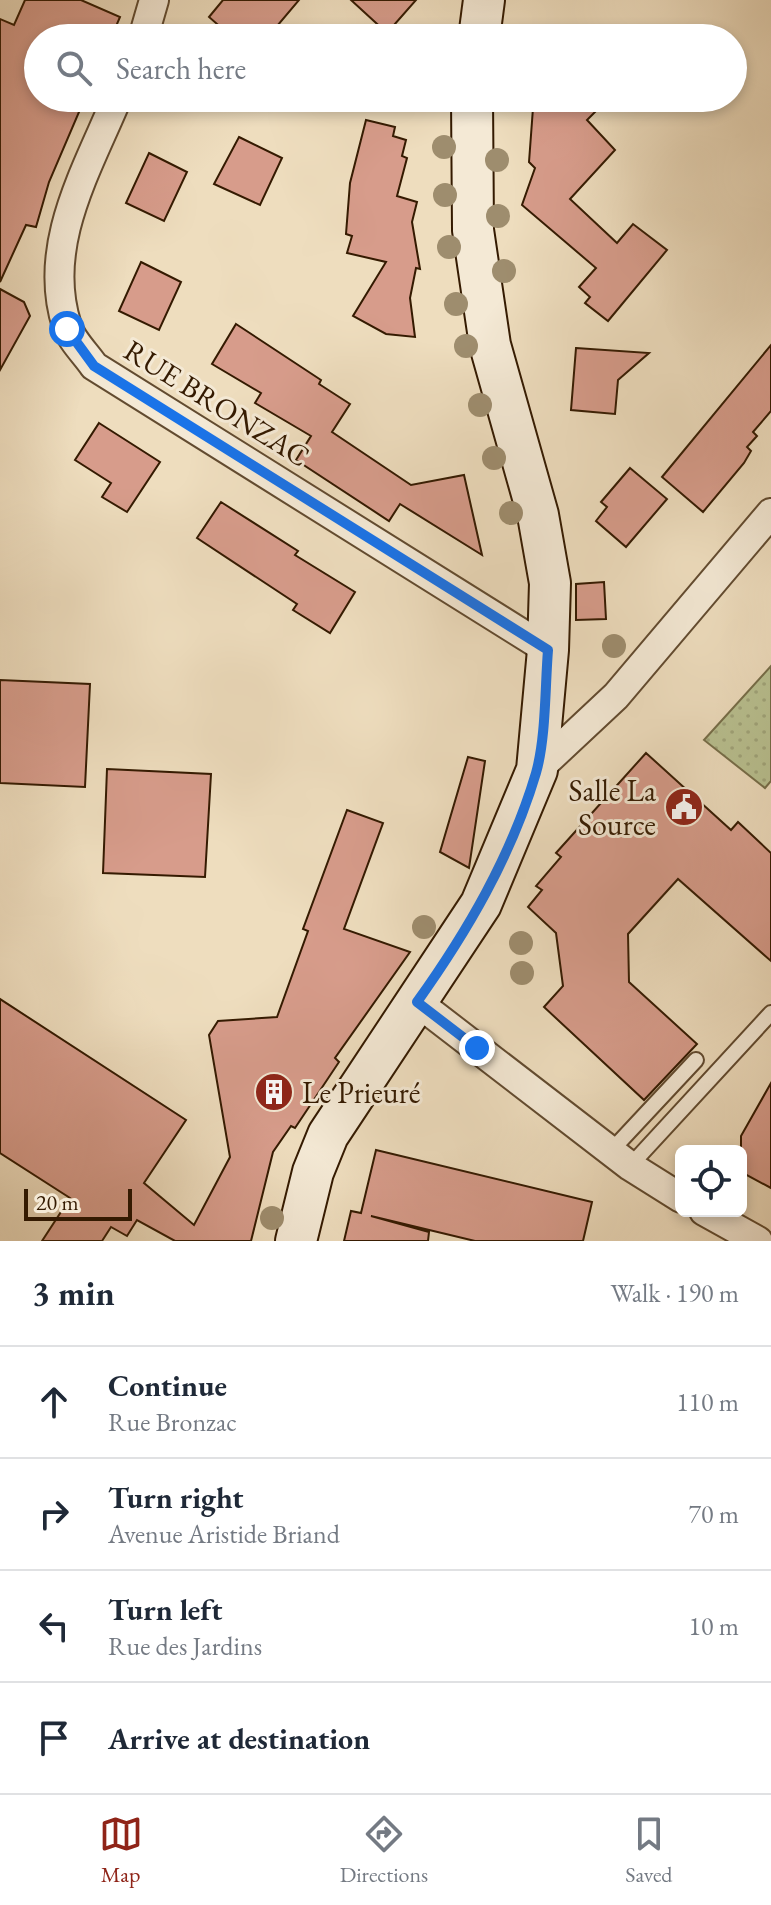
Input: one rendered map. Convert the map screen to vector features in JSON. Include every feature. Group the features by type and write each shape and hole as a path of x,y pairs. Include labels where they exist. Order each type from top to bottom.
{"street":[{"path":"147,24 154,0"},
{"path":"481,24 484,0"},
{"name":"RUE BRONZAC","path":"111,112 64,224 59,275 67,329 94,366 548,650"},
{"path":"296,1241 313,1172 328,1135 451,955 495,876 537,770 548,650 547,559 538,515 490,345 473,230 472,112"},
{"path":"537,770 616,696 771,513"},
{"path":"417,1002 620,1159 675,1194"},
{"path":"715,1217 758,1241"}],"lane":[{"path":"620,1159 771,1013"},
{"path":"620,1159 696,1060"}],"green space":[{"path":"771,666 771,781 765,788 704,740"}],"building":[{"path":"25,0 81,0 120,17 117,24 24,24 24,112 79,112 49,182 36,227 26,225 0,282 0,19 14,25"},
{"path":"223,0 299,0 279,24 217,24 209,17"},
{"path":"351,0 416,0 395,24 377,24"},
{"path":"533,112 595,112 587,120 615,150 570,199 617,243 633,224 667,250 608,321 585,303 590,297 579,287 596,268 522,205 535,168 529,162"},
{"path":"366,120 395,127 393,136 406,140 402,156 407,158 397,196 417,202 412,222 420,269 416,268 410,298 415,337 386,334 353,316 386,262 347,253 352,236 346,234 350,183"},
{"path":"239,137 282,158 260,205 214,184"},
{"path":"149,153 187,172 164,221 126,203"},
{"path":"141,262 181,282 159,330 119,311"},
{"path":"0,289 24,302 30,316 0,370"},
{"path":"236,324 321,380 319,384 350,404 332,432 411,485 464,475 482,555 400,504 389,521 296,460 311,436 255,403 261,393 212,364"},
{"path":"771,345 771,411 753,432 757,436 747,447 751,451 744,463 703,512 662,477"},
{"path":"576,348 649,353 618,380 615,414 571,410"},
{"path":"99,423 160,462 127,512 102,497 111,483 75,460"},
{"path":"630,468 667,499 626,547 596,521 607,507 601,502"},
{"path":"221,502 298,551 295,555 355,592 330,633 293,610 297,604 197,538"},
{"path":"604,582 606,619 576,620 576,584"},
{"path":"0,680 90,684 85,787 0,783"},
{"path":"646,753 731,830 738,822 771,853 771,961 678,879 628,934 629,982 697,1044 644,1100 544,1007 563,986 556,933 528,907 542,890 536,886 561,857 556,853"},
{"path":"468,757 485,761 469,868 440,852"},
{"path":"107,769 211,774 205,877 103,873"},
{"path":"347,810 383,823 344,929 410,952 335,1058 339,1062 295,1128 291,1126 273,1152 251,1241 175,1241 137,1220 127,1236 111,1227 102,1241 42,1241 70,1198 0,1153 0,999 186,1120 144,1183 194,1225 230,1157 209,1035 218,1021 277,1017 308,931 303,929"},
{"path":"771,1083 771,1188 747,1175 747,1145 741,1145 741,1136"},
{"path":"376,1150 592,1202 583,1241 475,1241 371,1216 429,1232 428,1241 344,1241 351,1211 361,1213"}],"place":[{"name":"Salle La Source","path":"684,807"},
{"name":"Le Prieuré","path":"274,1092"}],"route":[{"path":"67,329 94,366 548,650 537,770 520,816 481,904 451,955 417,1002 477,1048"}]}
